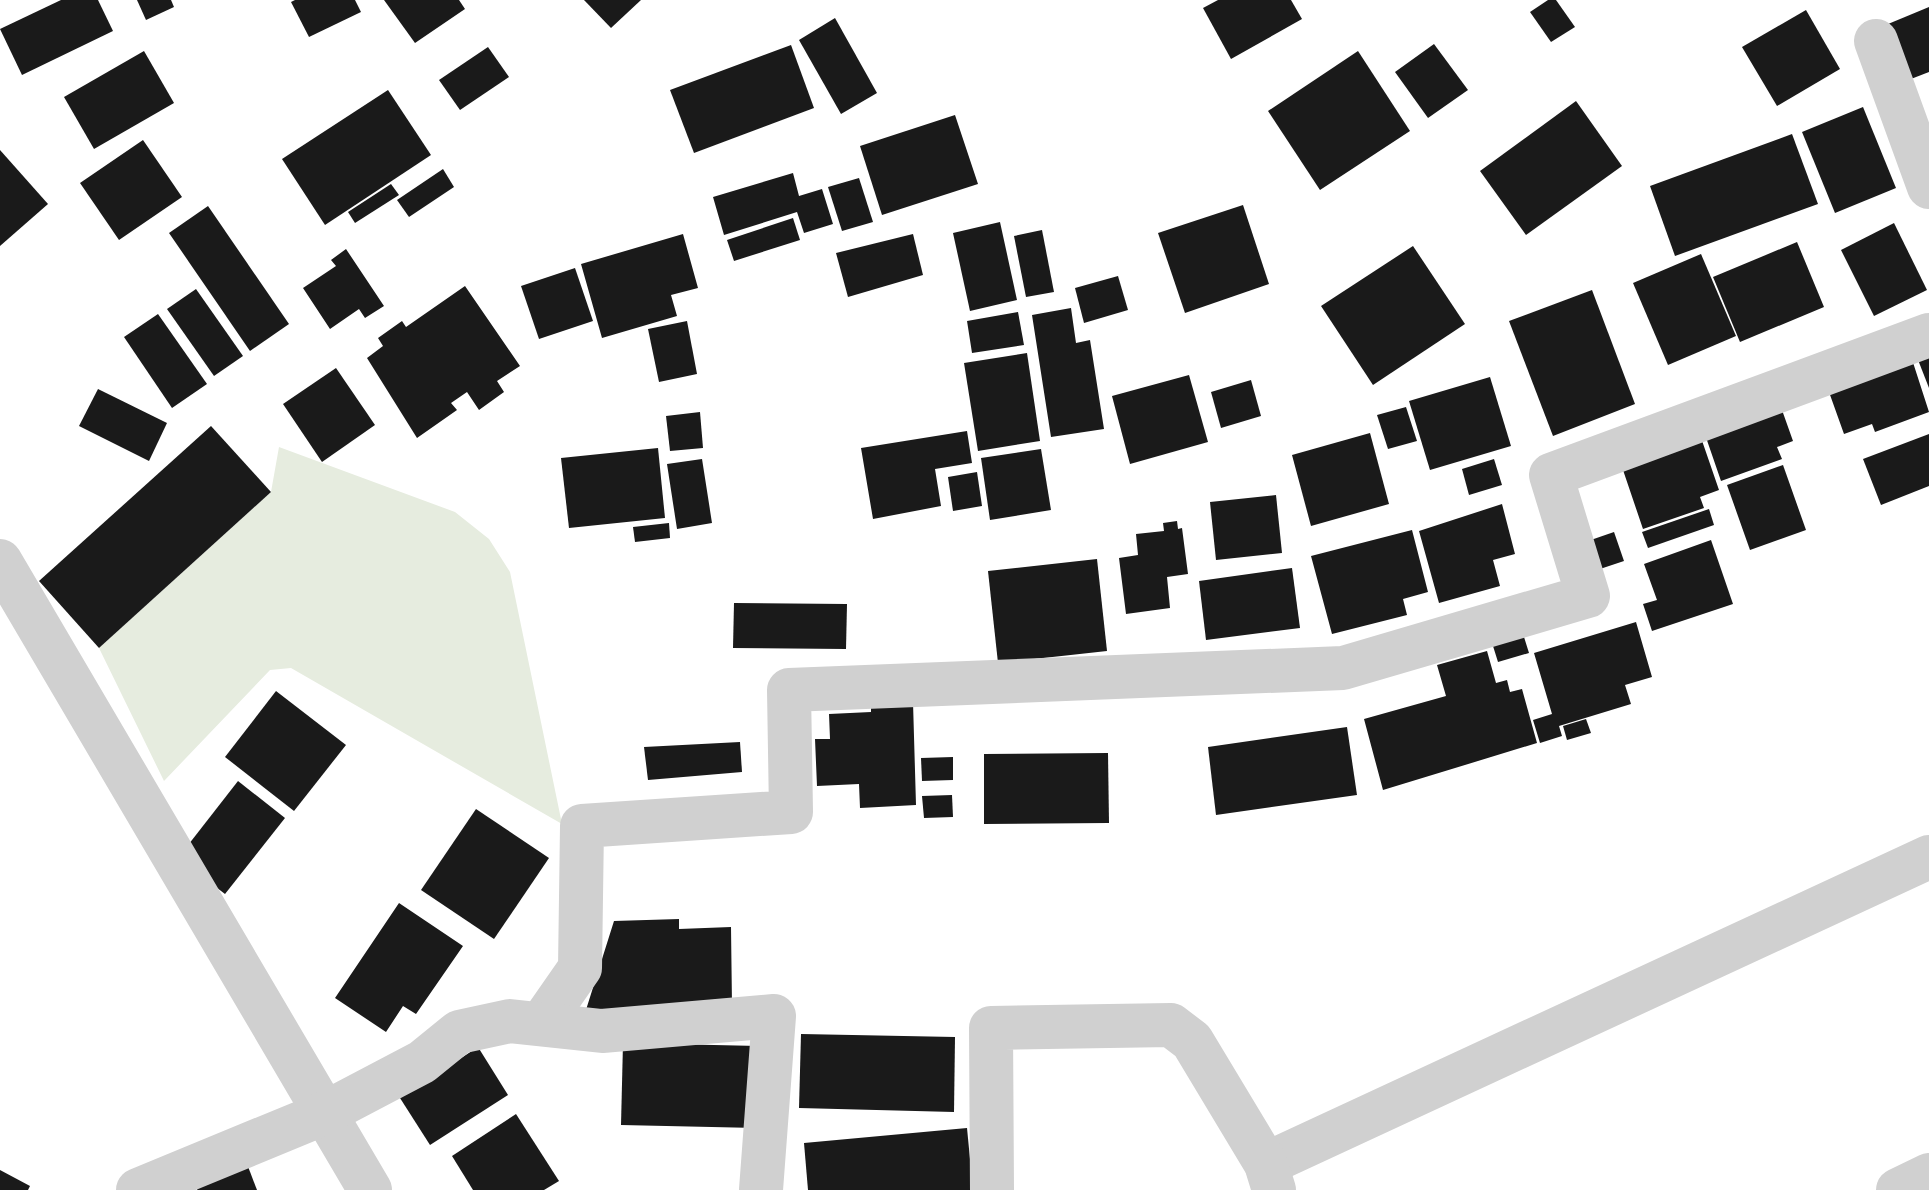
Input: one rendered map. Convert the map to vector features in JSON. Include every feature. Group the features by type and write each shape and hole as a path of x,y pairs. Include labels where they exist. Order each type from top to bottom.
{"street":[{"path":"1876,41 1929,187"},
{"path":"541,1024 580,968 582,826 791,812 789,690 1343,668 1588,596 1551,475 1929,335"},
{"path":"0,561 370,1190"},
{"path":"992,1190 991,1028 1171,1025 1192,1041 1270,1177 1929,857"},
{"path":"138,1190 325,1113 422,1062 459,1032 510,1021 602,1031 774,1016 761,1190"},
{"path":"1898,1190 1929,1175"}],"shaded area":[{"path":"279,447 455,512 489,539 510,572 562,824 291,668 270,670 164,781 99,648 271,492"}],"building":[{"path":"61,0 98,0 113,31 22,75 0,29"},
{"path":"137,0 171,0 174,7 146,20"},
{"path":"355,0 361,12 309,37 291,2"},
{"path":"384,0 459,0 465,9 415,43"},
{"path":"584,0 641,0 611,28"},
{"path":"1218,0 1291,0 1302,19 1231,59 1203,8"},
{"path":"1548,0 1556,0 1575,27 1551,42 1530,12"},
{"path":"1929,7 1929,72 1898,84 1876,29"},
{"path":"1806,10 1840,69 1777,106 1742,47"},
{"path":"835,18 877,93 841,114 799,40"},
{"path":"1434,44 1468,90 1428,118 1395,72"},
{"path":"791,45 814,108 694,153 670,90"},
{"path":"488,47 509,77 460,110 439,80"},
{"path":"144,51 174,103 94,149 64,97"},
{"path":"1358,51 1410,131 1320,190 1268,111"},
{"path":"388,90 431,155 325,225 282,159"},
{"path":"1576,101 1622,166 1526,235 1480,171"},
{"path":"1863,107 1896,188 1835,213 1802,132"},
{"path":"955,115 978,184 882,215 860,146"},
{"path":"1792,134 1818,204 1675,256 1650,186"},
{"path":"143,140 182,197 119,240 80,183"},
{"path":"0,150 48,204 0,246"},
{"path":"443,169 454,187 409,217 397,200"},
{"path":"793,173 799,196 822,189 833,224 804,233 797,212 724,235 713,197"},
{"path":"859,178 873,222 842,231 828,187"},
{"path":"391,184 399,195 355,223 348,212"},
{"path":"1243,205 1269,284 1185,313 1158,233"},
{"path":"208,206 289,324 250,351 169,233"},
{"path":"793,218 800,240 734,261 727,240"},
{"path":"1000,222 1017,300 970,311 953,233"},
{"path":"1894,223 1927,290 1874,316 1841,250"},
{"path":"1042,230 1054,292 1026,297 1014,236"},
{"path":"683,234 698,288 671,295 677,316 602,338 581,264"},
{"path":"913,234 923,275 848,297 836,253"},
{"path":"1797,242 1824,307 1740,342 1713,277"},
{"path":"1413,246 1465,324 1373,385 1321,306"},
{"path":"346,249 384,306 365,318 359,309 330,329 303,288 336,266 331,260"},
{"path":"1701,254 1736,336 1668,365 1633,283"},
{"path":"575,268 593,321 539,339 521,286"},
{"path":"1118,276 1128,310 1084,323 1075,288"},
{"path":"465,286 520,366 497,381 504,392 479,410 467,392 451,403 457,410 417,438 367,358 383,346 378,338 402,321 406,327"},
{"path":"196,289 243,356 214,376 167,309"},
{"path":"1592,290 1635,404 1553,436 1509,321"},
{"path":"1071,308 1076,343 1090,340 1104,429 1051,437 1032,315"},
{"path":"1018,312 1024,345 972,353 967,321"},
{"path":"158,314 207,384 172,408 124,337"},
{"path":"687,321 697,374 659,382 648,329"},
{"path":"1929,341 1929,388 1913,347"},
{"path":"1908,347 1929,412 1875,432 1872,424 1844,434 1824,378"},
{"path":"1027,353 1040,441 978,451 964,363"},
{"path":"336,368 375,425 322,462 283,404"},
{"path":"1189,375 1208,442 1130,464 1112,396"},
{"path":"1490,377 1511,446 1430,470 1409,401"},
{"path":"1251,380 1261,416 1221,428 1211,392"},
{"path":"98,389 167,423 149,461 79,426"},
{"path":"1776,393 1793,441 1777,447 1782,459 1721,481 1700,420"},
{"path":"1406,407 1417,441 1388,449 1377,415"},
{"path":"700,412 703,448 670,451 666,416"},
{"path":"211,426 271,492 99,648 39,581"},
{"path":"1698,429 1719,490 1700,497 1704,508 1643,529 1623,470"},
{"path":"967,431 972,463 935,469 941,506 873,519 861,448"},
{"path":"1370,433 1389,504 1311,526 1292,455"},
{"path":"1929,434 1929,486 1881,505 1863,459"},
{"path":"658,448 665,518 569,528 561,458"},
{"path":"1041,449 1051,510 990,520 981,458"},
{"path":"702,459 712,523 677,529 667,464"},
{"path":"1494,459 1502,485 1469,495 1462,469"},
{"path":"1783,465 1806,530 1750,550 1727,485"},
{"path":"977,472 982,506 953,511 948,477"},
{"path":"1276,495 1282,553 1216,560 1210,502"},
{"path":"1502,504 1515,554 1493,560 1500,586 1439,603 1419,531"},
{"path":"1709,509 1714,525 1648,548 1642,532"},
{"path":"1177,521 1178,529 1182,528 1188,574 1167,577 1170,608 1126,614 1119,558 1138,555 1136,534 1164,531 1163,523"},
{"path":"669,523 670,538 635,542 633,527"},
{"path":"1412,530 1428,592 1403,599 1407,615 1332,634 1311,556"},
{"path":"1614,532 1624,561 1594,571 1585,542"},
{"path":"1711,540 1733,604 1652,631 1643,604 1657,600 1644,564"},
{"path":"1097,559 1107,651 998,663 988,571"},
{"path":"1292,568 1300,628 1206,640 1199,581"},
{"path":"734,603 847,604 846,649 733,648"},
{"path":"1519,621 1529,653 1498,662 1488,630"},
{"path":"1636,622 1652,677 1625,685 1631,704 1559,726 1562,736 1540,743 1533,720 1552,714 1534,653"},
{"path":"1487,651 1496,683 1507,680 1510,692 1522,689 1537,743 1383,790 1364,719 1446,696 1437,665"},
{"path":"276,691 346,745 294,811 225,757"},
{"path":"913,702 916,805 860,808 859,784 817,786 815,739 830,739 829,714 871,712 871,704"},
{"path":"1586,719 1591,733 1567,740 1563,726"},
{"path":"1347,727 1357,795 1216,815 1208,747"},
{"path":"740,742 742,772 648,780 644,747"},
{"path":"1108,753 1109,823 984,824 984,754"},
{"path":"953,757 953,780 922,781 921,758"},
{"path":"238,781 285,818 225,894 178,858"},
{"path":"952,795 953,817 924,818 922,796"},
{"path":"476,809 549,858 494,939 421,890"},
{"path":"399,903 463,946 416,1014 403,1006 386,1032 335,998"},
{"path":"679,919 679,929 731,927 732,1006 585,1013 614,921"},
{"path":"801,1034 955,1037 954,1112 799,1108"},
{"path":"623,1043 759,1046 757,1128 621,1125"},
{"path":"478,1047 508,1095 430,1145 400,1098"},
{"path":"516,1114 559,1181 544,1190 473,1190 452,1156"},
{"path":"967,1128 973,1190 808,1190 804,1143"},
{"path":"244,1156 257,1190 197,1190 201,1174"},
{"path":"0,1170 30,1186 28,1190 0,1190"}]}
